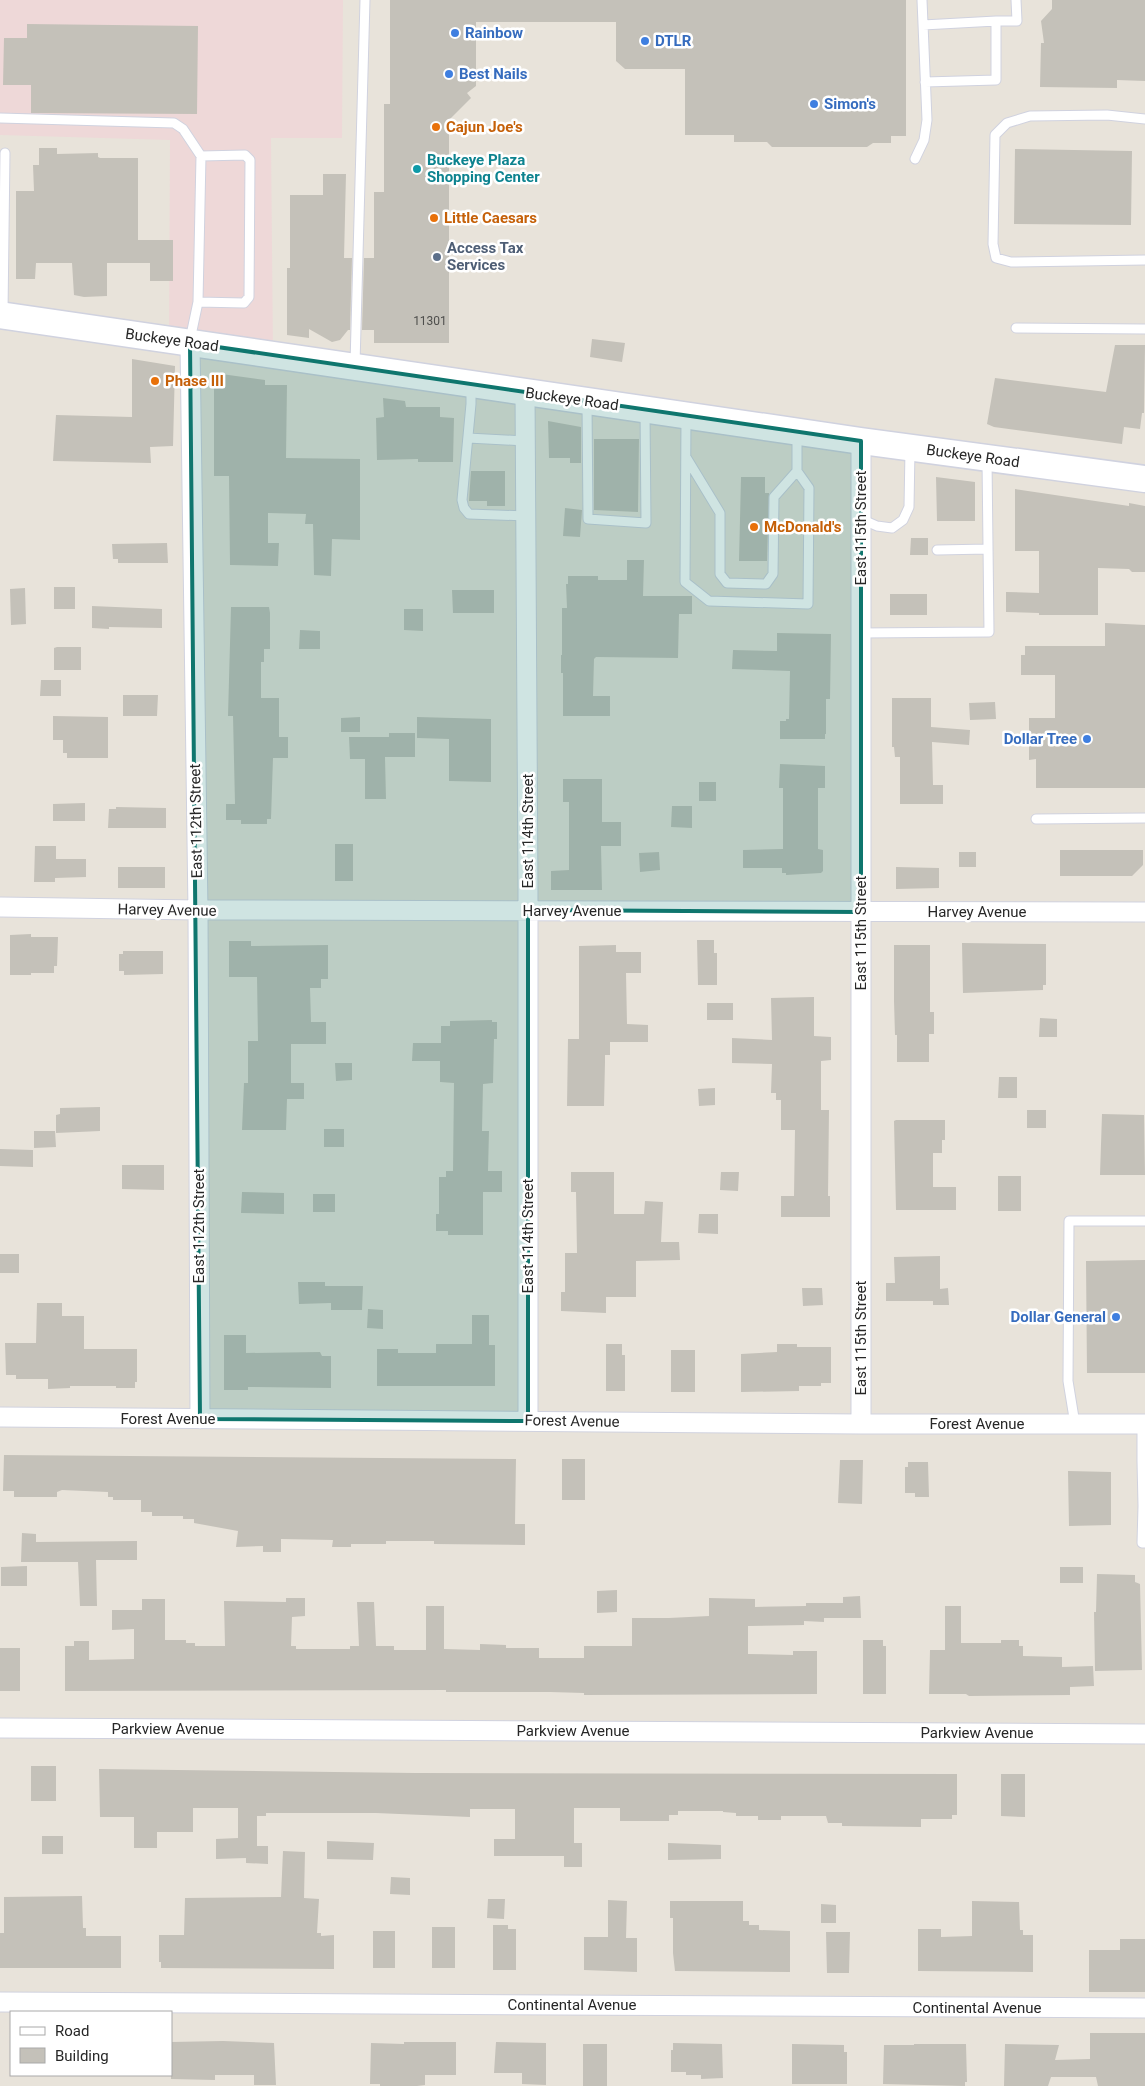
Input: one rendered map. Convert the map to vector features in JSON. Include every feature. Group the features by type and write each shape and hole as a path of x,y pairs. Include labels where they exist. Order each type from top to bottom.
{"street":[{"name":"Buckeye Road","path":"1,316 190,342 797,432 1145,479"},
{"name":"East 112th Street","path":"190,342 198,910 200,1419"},
{"name":"East 114th Street","path":"525,392 528,1421"},
{"name":"East 115th Street","path":"860,1424 861,441"},
{"name":"Harvey Avenue","path":"0,907 198,910 1145,912"},
{"name":"Forest Avenue","path":"0,1417 860,1424 1144,1424"},
{"name":"Parkview Avenue","path":"0,1728 1145,1734"},
{"name":"Continental Avenue","path":"0,2002 1145,2008"}],"lane":[{"path":"355,367 364,0"},
{"path":"914,159 926,134 922,0"},
{"path":"923,25 1017,21 1016,0"},
{"path":"925,82 996,80 996,21"},
{"path":"1145,119 1107,115 1030,116 1007,123 995,135 993,156 993,244 996,258 1011,262 1145,260"},
{"path":"0,118 174,123 183,129 201,156 198,302 190,342"},
{"path":"1,316 4,153"},
{"path":"198,302 244,302 249,297 250,160 245,155 201,156"},
{"path":"1016,328 1145,328"},
{"path":"471,384 462,500 464,508 469,514 526,516"},
{"path":"587,401 588,519 646,523 645,409"},
{"path":"686,415 685,582 709,601 808,604 809,488 797,471 797,432"},
{"path":"468,438 525,441"},
{"path":"861,519 877,526 892,528 903,520 909,507 910,448"},
{"path":"686,457 720,513 720,574 728,583 766,584 773,574 774,498 797,471"},
{"path":"861,632 989,632 988,458"},
{"path":"936,550 988,549"},
{"path":"1036,819 1145,818"},
{"path":"1075,1424 1068,1381 1069,1221 1145,1221"},
{"path":"1144,1424 1142,1543 1145,1543"}],"highlighted area":[{"path":"190,343 861,441 861,912 528,910 528,1421 200,1419"}],"shaded area":[{"path":"0,0 343,0 342,138 271,138 273,355 169,340 170,140 0,135"}],"building":[{"name":"Buckeye Plaza Shopping Center","path":"390,0 906,0 906,136 891,136 891,143 873,143 867,147 772,147 767,142 734,142 734,135 685,135 685,69 625,69 616,61 616,22 476,22 476,86 467,93 471,98 449,120 449,343 374,343 374,330 362,330 364,258 374,258 374,192 384,192 384,104 390,104"},
{"path":"1052,0 1145,0 1145,81 1117,80 1117,88 1040,87 1041,43 1044,43 1041,21 1052,9"},
{"path":"27,24 198,26 197,114 31,113 31,85 3,85 4,38 27,38"},
{"path":"39,148 57,148 57,154 98,153 100,158 138,158 138,240 173,240 173,281 150,281 150,263 107,263 107,296 84,297 74,295 72,263 36,263 35,279 16,279 16,191 34,191 33,165 39,165"},
{"path":"1015,149 1132,151 1131,225 1014,224"},
{"path":"323,174 346,174 344,258 352,258 350,330 340,340 332,342 309,329 309,338 287,335 287,268 290,268 290,195 323,195"},
{"path":"592,339 625,343 622,362 590,357"},
{"path":"1115,345 1145,345 1144,413 1142,413 1140,429 1124,427 1122,444 994,427 987,424 995,378 1106,392"},
{"path":"132,359 175,366 173,446 150,447 151,463 53,461 56,415 132,417"},
{"path":"214,373 265,380 265,385 287,385 286,458 360,459 360,540 332,539 331,576 314,575 313,524 305,524 306,514 268,513 268,543 279,543 278,566 230,565 229,476 214,476"},
{"path":"383,398 405,401 406,407 440,407 440,417 454,418 453,462 418,462 418,459 377,460 376,418 384,417"},
{"path":"548,421 581,427 581,463 570,463 570,458 549,458"},
{"path":"594,439 639,439 638,512 594,510"},
{"path":"471,471 505,471 505,506 487,506 487,501 469,501"},
{"name":"McDonald's","path":"741,477 765,477 765,493 769,493 767,561 739,561"},
{"path":"936,477 975,482 975,521 937,521"},
{"path":"1015,489 1129,506 1129,503 1145,506 1145,572 1132,572 1129,569 1098,568 1098,615 1039,615 1039,613 1006,612 1006,592 1039,593 1039,551 1015,551"},
{"path":"565,508 582,510 580,537 563,536"},
{"path":"911,538 928,538 928,555 910,555"},
{"path":"167,543 168,563 118,563 118,559 113,559 112,544"},
{"path":"627,560 644,560 643,596 692,596 692,614 679,614 678,658 596,657 594,659 593,696 610,696 610,716 563,716 563,673 561,673 562,608 567,608 566,584 568,584 568,576 598,576 598,580 627,580"},
{"path":"54,587 75,587 75,609 54,609"},
{"path":"25,588 26,624 11,625 10,589"},
{"path":"452,590 494,590 494,613 453,613"},
{"path":"890,594 927,594 927,615 890,615"},
{"path":"92,606 162,609 162,628 92,628"},
{"path":"231,607 269,607 270,613 270,649 264,649 264,662 261,662 261,698 279,698 279,737 288,737 288,758 273,758 271,819 267,819 267,824 241,824 241,820 226,820 226,804 235,804 233,716 228,716"},
{"path":"404,609 423,609 423,631 404,630"},
{"path":"1105,623 1145,625 1145,788 1036,788 1036,759 1029,760 1029,718 1055,718 1055,675 1021,675 1021,655 1025,655 1025,646 1105,646"},
{"path":"300,630 320,631 320,649 299,649"},
{"path":"777,633 831,634 830,699 826,699 825,739 780,739 780,721 789,719 790,671 732,669 733,650 777,651"},
{"path":"81,647 81,670 54,670 54,648"},
{"path":"41,680 61,680 61,696 40,696"},
{"path":"123,695 158,695 157,716 123,716"},
{"path":"892,698 931,698 931,727 970,730 969,745 932,742 933,785 943,785 943,804 900,804 900,757 895,757 894,747 892,747"},
{"path":"995,702 996,719 970,720 969,703"},
{"path":"53,716 108,717 108,758 67,758 67,753 63,753 63,740 53,740"},
{"path":"360,717 360,732 341,732 341,718"},
{"path":"417,717 491,719 491,782 449,781 449,739 417,738"},
{"path":"389,733 415,733 415,757 385,757 386,799 365,799 365,759 350,759 349,737 389,737"},
{"path":"780,764 825,766 825,788 818,788 818,849 823,850 823,871 821,873 786,875 786,873 782,873 782,868 743,868 743,850 783,849 783,788 779,788"},
{"path":"563,779 602,779 602,822 621,822 621,846 601,846 602,890 551,890 551,871 569,870 569,802 563,802"},
{"path":"699,782 716,782 716,801 699,801"},
{"path":"85,803 85,821 53,821 53,804"},
{"path":"672,806 692,806 692,828 671,827"},
{"path":"116,807 166,808 166,828 108,828 109,809 116,809"},
{"path":"335,844 353,844 353,881 335,881"},
{"path":"35,846 56,846 56,859 86,859 86,877 55,878 55,882 34,882"},
{"path":"1060,850 1143,850 1143,865 1132,876 1060,876"},
{"path":"659,852 660,870 640,872 639,853"},
{"path":"959,852 976,852 976,867 959,867"},
{"path":"118,867 165,867 165,888 118,888"},
{"path":"896,867 939,868 939,888 896,889"},
{"path":"31,934 31,937 58,937 57,966 54,966 54,973 10,975 10,935"},
{"path":"697,940 714,940 714,953 717,953 717,985 698,985"},
{"path":"229,941 251,941 251,946 328,945 328,979 321,979 321,988 310,988 311,1022 326,1022 326,1044 291,1044 291,1083 304,1083 304,1099 287,1099 286,1130 242,1130 244,1083 248,1083 248,1041 258,1041 257,977 229,977"},
{"path":"962,943 1046,944 1046,985 1043,985 1043,990 963,993"},
{"path":"616,945 616,952 641,952 641,973 626,973 627,1024 648,1025 648,1042 610,1042 610,1055 605,1055 604,1106 567,1106 568,1039 579,1039 579,946"},
{"path":"894,945 930,945 930,1012 934,1012 934,1034 929,1034 929,1062 897,1062"},
{"path":"123,951 163,951 163,974 124,975 124,971 119,971 119,954 123,954"},
{"path":"814,997 814,1036 831,1037 831,1060 821,1061 821,1110 829,1110 828,1196 830,1196 830,1217 781,1217 781,1196 794,1196 795,1130 781,1130 781,1100 776,1100 776,1093 771,1093 772,1064 732,1063 732,1038 772,1040 771,998"},
{"path":"707,1003 733,1003 733,1020 707,1020"},
{"path":"1040,1018 1057,1019 1057,1037 1039,1037"},
{"path":"492,1020 492,1022 497,1022 497,1039 494,1039 493,1083 483,1084 482,1131 489,1131 488,1171 502,1171 502,1192 483,1192 483,1235 448,1235 448,1231 436,1231 436,1214 439,1214 439,1177 446,1177 446,1171 453,1171 454,1083 440,1082 440,1061 412,1061 413,1043 441,1043 441,1026 450,1026 450,1021"},
{"path":"335,1063 352,1063 352,1080 336,1081"},
{"path":"999,1077 1017,1077 1017,1098 998,1098"},
{"path":"715,1088 715,1105 699,1106 698,1089"},
{"path":"100,1107 100,1131 56,1133 56,1115 60,1114 60,1108"},
{"path":"1027,1110 1046,1110 1046,1128 1027,1128"},
{"path":"1102,1114 1144,1115 1145,1175 1100,1175"},
{"path":"945,1120 945,1140 942,1140 942,1153 933,1153 933,1187 956,1187 956,1210 896,1210 894,1121"},
{"path":"324,1129 344,1129 344,1147 324,1147"},
{"path":"34,1131 55,1131 56,1147 34,1148"},
{"path":"0,1149 33,1150 33,1167 0,1166"},
{"path":"122,1165 164,1165 164,1190 122,1189"},
{"path":"571,1172 614,1172 614,1214 644,1214 645,1201 663,1202 661,1242 679,1242 680,1260 636,1261 636,1297 606,1297 606,1313 561,1311 561,1292 565,1292 565,1253 577,1253 576,1192 571,1192"},
{"path":"721,1172 739,1172 738,1191 720,1190"},
{"path":"998,1176 1021,1176 1021,1211 998,1211"},
{"path":"242,1192 284,1193 284,1214 241,1213"},
{"path":"313,1194 335,1194 335,1212 313,1212"},
{"path":"699,1214 718,1214 718,1234 698,1233"},
{"path":"0,1254 19,1254 19,1273 0,1273"},
{"path":"940,1256 940,1289 948,1288 949,1305 933,1305 933,1301 886,1301 886,1283 895,1283 894,1257"},
{"name":"Dollar General","path":"1145,1260 1145,1373 1087,1373 1086,1261"},
{"path":"298,1282 325,1282 325,1286 363,1286 362,1310 331,1310 331,1303 299,1304"},
{"path":"802,1288 822,1288 823,1305 803,1306"},
{"path":"37,1303 62,1303 62,1316 84,1316 84,1349 137,1349 137,1382 135,1382 135,1388 70,1386 70,1388 48,1389 48,1379 16,1379 16,1375 6,1375 5,1343 36,1343"},
{"path":"368,1309 383,1310 383,1329 367,1328"},
{"path":"472,1315 489,1315 489,1345 495,1345 495,1386 377,1386 377,1349 398,1349 398,1353 436,1353 436,1344 472,1344"},
{"path":"224,1335 246,1335 246,1353 320,1352 322,1356 331,1356 331,1388 248,1387 248,1390 224,1390"},
{"path":"606,1344 622,1344 622,1355 625,1355 625,1391 606,1391"},
{"path":"777,1344 797,1344 797,1347 831,1347 831,1383 821,1383 821,1386 799,1386 799,1391 741,1392 741,1354 777,1352"},
{"path":"671,1350 695,1350 695,1392 671,1392"},
{"path":"4,1455 516,1459 515,1524 525,1524 525,1545 434,1544 434,1541 386,1541 386,1544 351,1544 351,1547 332,1547 333,1540 281,1539 281,1552 263,1552 263,1546 236,1547 238,1531 194,1523 194,1519 183,1519 183,1516 152,1516 152,1512 141,1512 141,1500 113,1500 113,1497 108,1497 108,1492 62,1490 57,1492 57,1497 14,1497 14,1491 3,1491"},
{"path":"562,1459 585,1459 585,1500 562,1500"},
{"path":"840,1460 863,1460 862,1504 838,1503"},
{"path":"908,1462 928,1462 929,1497 915,1497 915,1493 905,1493 905,1467 908,1467"},
{"path":"1068,1471 1111,1472 1111,1525 1069,1526"},
{"path":"22,1533 36,1534 36,1542 137,1541 137,1560 96,1560 97,1606 80,1606 78,1562 21,1562"},
{"path":"27,1566 27,1586 1,1586 1,1567"},
{"path":"1060,1567 1083,1567 1083,1583 1060,1583"},
{"path":"1097,1574 1135,1575 1135,1582 1140,1584 1142,1670 1095,1671 1094,1612 1096,1612"},
{"path":"617,1590 617,1612 597,1613 597,1591"},
{"path":"860,1596 861,1618 824,1618 824,1622 804,1621 804,1625 748,1626 748,1654 793,1655 793,1651 817,1651 817,1694 584,1695 584,1693 550,1692 446,1692 446,1690 65,1691 65,1646 74,1646 74,1641 89,1641 89,1660 134,1659 134,1629 112,1630 112,1610 142,1610 142,1599 165,1599 165,1640 186,1640 186,1643 195,1643 195,1646 225,1646 224,1601 286,1602 286,1598 305,1598 305,1616 292,1617 291,1646 296,1646 296,1649 350,1649 350,1646 359,1646 357,1602 374,1602 376,1646 394,1646 394,1650 426,1650 426,1606 444,1606 444,1649 480,1650 480,1644 506,1645 506,1648 539,1648 539,1658 584,1658 584,1646 632,1646 632,1618 709,1616 709,1598 755,1599 755,1607 806,1606 806,1603 843,1603 843,1597"},
{"path":"945,1606 961,1606 961,1643 1001,1643 1001,1640 1019,1640 1019,1646 1023,1646 1023,1656 1062,1657 1062,1667 1093,1666 1094,1686 1070,1687 1070,1695 969,1696 966,1694 929,1694 930,1650 945,1650"},
{"path":"863,1640 883,1640 883,1646 886,1646 886,1694 863,1694"},
{"path":"0,1648 20,1648 20,1691 0,1691"},
{"path":"31,1766 56,1766 56,1801 31,1801"},
{"path":"99,1769 415,1773 957,1774 957,1815 952,1815 952,1819 921,1819 921,1827 842,1826 842,1823 828,1823 826,1816 781,1816 781,1820 758,1820 758,1816 736,1816 736,1813 723,1811 678,1811 678,1815 669,1815 669,1821 620,1821 620,1808 574,1808 574,1843 582,1843 582,1867 564,1867 564,1856 494,1856 494,1839 515,1839 515,1809 470,1809 470,1817 376,1813 266,1813 266,1816 257,1816 257,1846 268,1846 268,1864 246,1863 246,1858 216,1859 216,1839 238,1838 238,1808 193,1808 193,1832 157,1832 157,1848 134,1848 134,1817 100,1817"},
{"path":"1001,1774 1025,1774 1025,1817 1001,1816"},
{"path":"42,1836 63,1836 63,1854 42,1854"},
{"path":"327,1841 374,1843 373,1860 327,1859"},
{"path":"668,1843 721,1845 721,1859 668,1860"},
{"path":"283,1851 305,1852 304,1898 319,1899 317,1933 321,1933 321,1936 334,1935 334,1969 161,1968 161,1962 159,1962 159,1935 184,1935 185,1898 281,1897"},
{"path":"391,1877 410,1878 410,1895 390,1894"},
{"path":"82,1896 83,1928 86,1928 86,1936 121,1936 121,1968 0,1968 0,1933 4,1933 4,1897"},
{"path":"488,1899 505,1899 504,1919 487,1918"},
{"path":"608,1900 627,1901 626,1938 637,1938 637,1972 584,1970 584,1937 608,1937"},
{"path":"670,1901 743,1901 743,1921 749,1921 749,1925 759,1925 759,1930 790,1931 790,1972 675,1971 673,1918 670,1918"},
{"path":"972,1901 1019,1902 1020,1930 1023,1930 1023,1935 1033,1935 1033,1972 918,1971 918,1929 941,1929 941,1937 972,1936"},
{"path":"821,1904 836,1905 836,1923 821,1923"},
{"path":"493,1925 508,1925 508,1929 516,1929 516,1970 493,1970"},
{"path":"432,1927 455,1927 455,1968 432,1968"},
{"path":"373,1931 395,1931 395,1968 373,1968"},
{"path":"826,1932 850,1932 849,1973 827,1973"},
{"path":"1120,1939 1145,1939 1145,1992 1089,1992 1089,1950 1120,1950"},
{"path":"1090,2033 1145,2033 1145,2086 1098,2086 1096,2077 1051,2077 1048,2086 1004,2086 1005,2044 1059,2045 1055,2060 1090,2059"},
{"path":"172,2042 274,2043 276,2085 254,2085 254,2075 215,2075 215,2080 171,2079"},
{"path":"404,2042 456,2042 456,2075 425,2075 425,2085 417,2086 380,2086 380,2084 370,2084 371,2043 404,2044"},
{"path":"496,2042 546,2043 546,2085 522,2084 522,2073 494,2073"},
{"path":"673,2043 722,2044 723,2078 701,2079 701,2075 671,2072 671,2050 673,2050"},
{"path":"583,2044 607,2044 607,2086 583,2086"},
{"path":"792,2044 844,2045 844,2052 847,2052 847,2084 792,2084"},
{"path":"966,2044 967,2082 965,2082 965,2086 883,2084 884,2045"}],"place":[{"name":"Rainbow","path":"455,33"},
{"name":"DTLR","path":"645,41"},
{"name":"Best Nails","path":"449,74"},
{"name":"Simon's","path":"814,104"},
{"name":"Cajun Joe's","path":"436,127"},
{"name":"Buckeye Plaza Shopping Center","path":"417,169"},
{"name":"Little Caesars","path":"434,218"},
{"name":"Access Tax Services","path":"437,257"},
{"name":"Phase III","path":"155,381"},
{"name":"McDonald's","path":"754,527"},
{"name":"Dollar Tree","path":"1087,739"},
{"name":"Dollar General","path":"1116,1317"}]}
